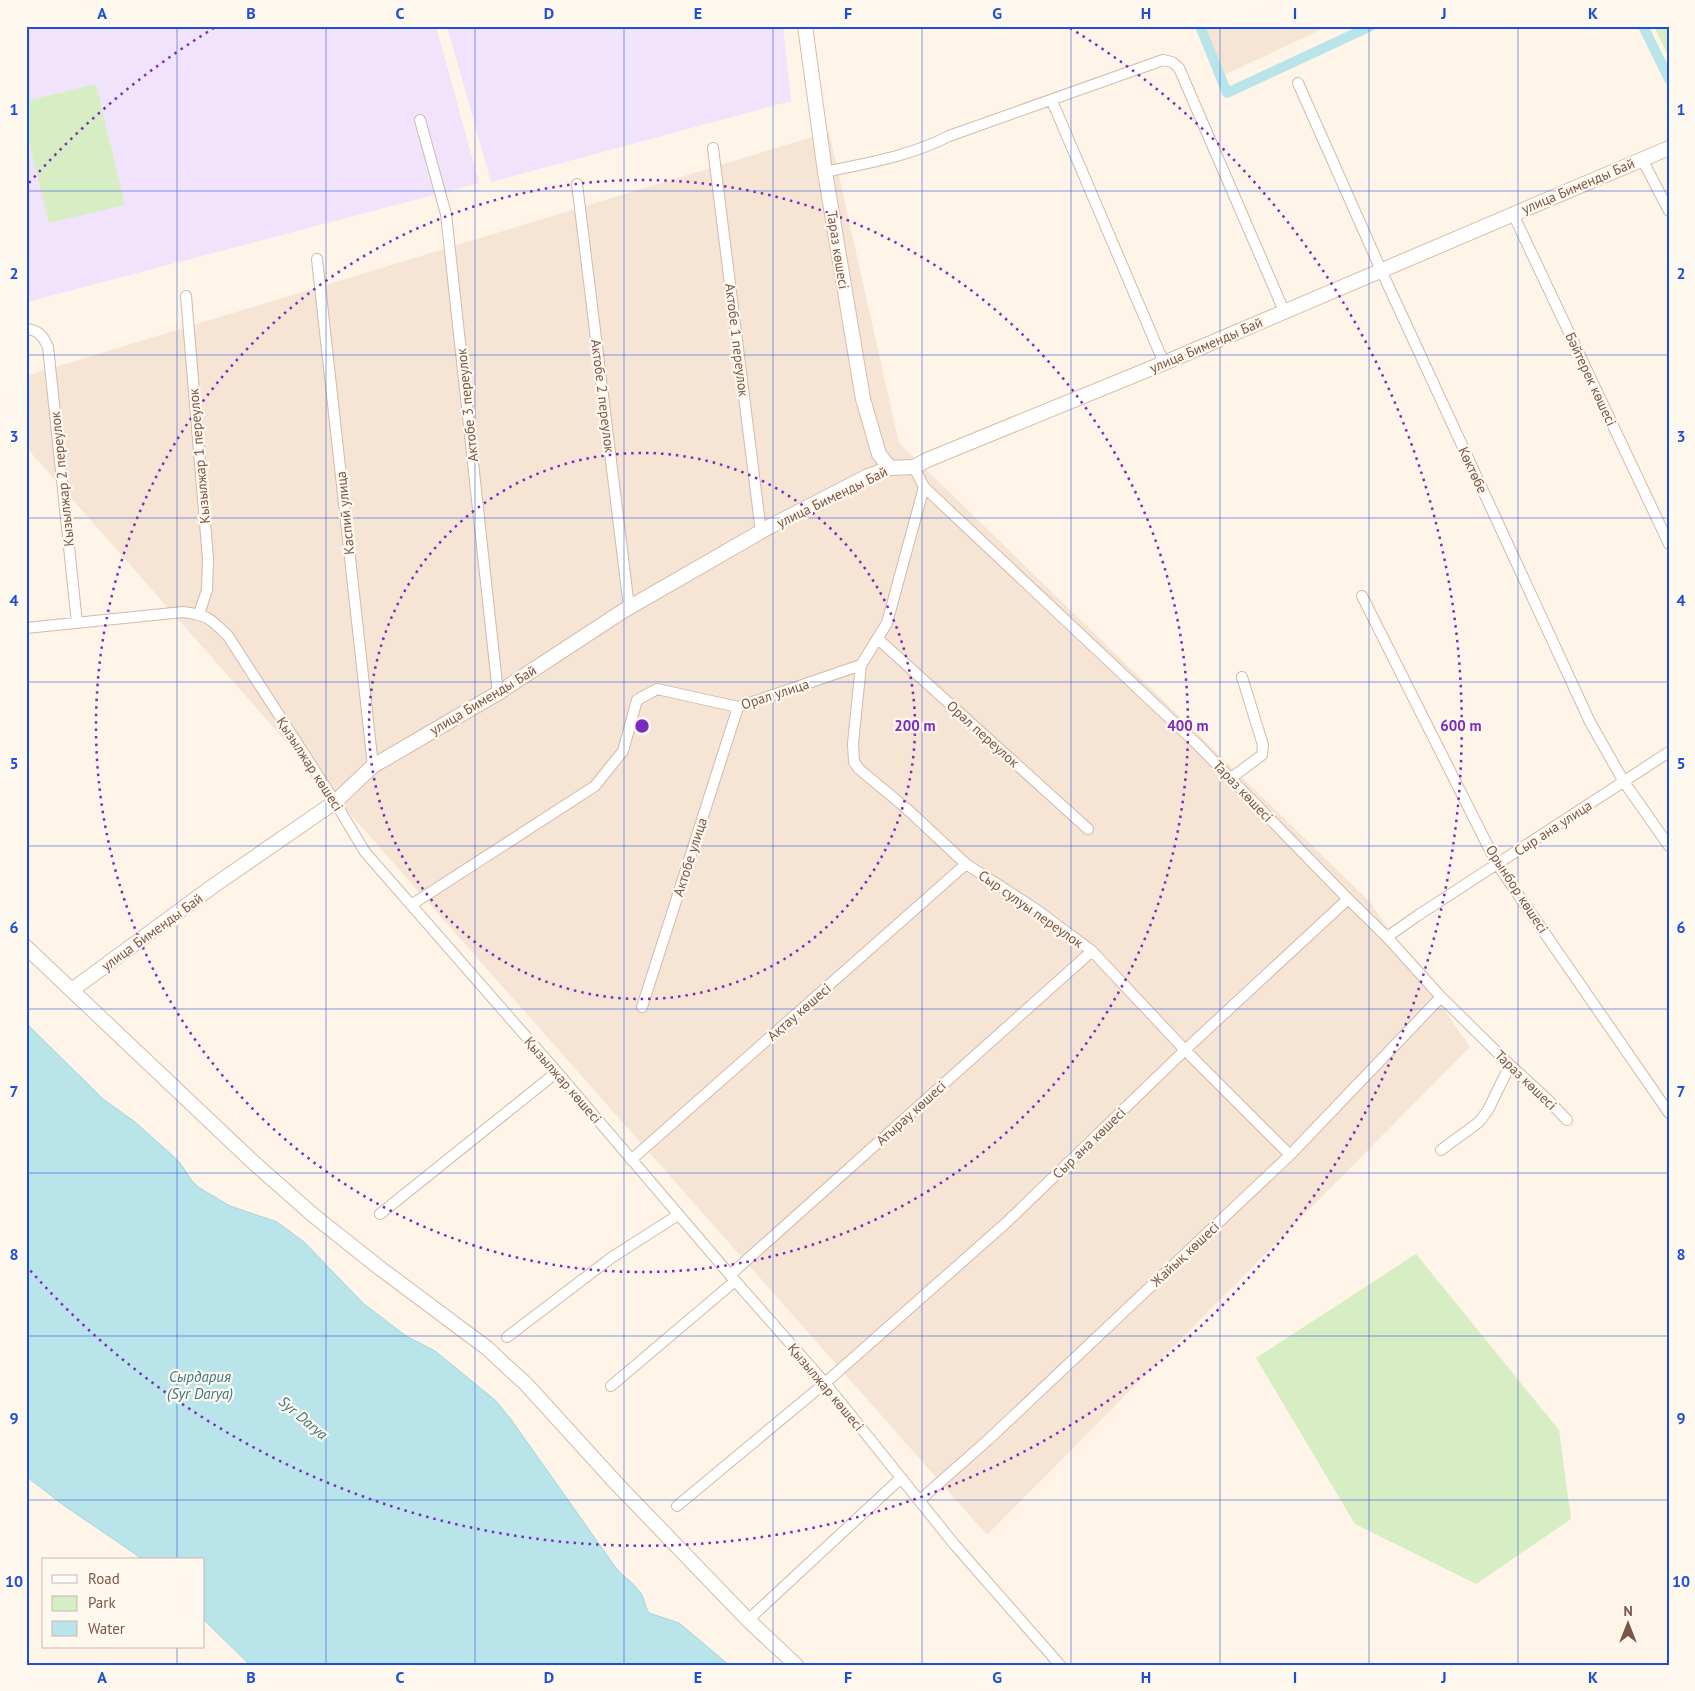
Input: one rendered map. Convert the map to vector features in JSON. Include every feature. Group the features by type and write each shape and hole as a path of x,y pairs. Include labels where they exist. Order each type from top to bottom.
{"street":[{"name":"Тараз көшесі","path":"805,26 825,172 863,399 879,454 890,468"},
{"path":"825,172 892,158 1163,60 1172,62 1179,68 1284,311"},
{"name":"Көктөбе","path":"1298,83 1381,270 1590,722 1624,782 1669,846"},
{"path":"1052,101 1164,363"},
{"name":"Актобе 3 переулок","path":"420,120 446,214 498,693"},
{"name":"Актобе 1 переулок","path":"713,148 761,532"},
{"name":"улица Бименды Бай","path":"72,990 216,884 335,802 373,766 498,693 629,607 761,532 868,476 890,468 914,467 979,438 1164,363 1669,148"},
{"path":"1642,159 1669,212"},
{"name":"Актобе 2 переулок","path":"577,184 629,607"},
{"name":"Бәйтерек көшесі","path":"1513,214 1669,544"},
{"name":"Каспий улица","path":"317,259 373,766"},
{"name":"Кызылжар 1 переулок","path":"186,296 208,559 207,590 199,614"},
{"name":"Кызылжар 2 переулок","path":"26,328 34,330 43,336 48,347 77,623"},
{"name":"Тараз көшесі","path":"914,467 924,487 1197,744 1348,900 1387,937 1441,997 1567,1120"},
{"path":"861,665 887,623 924,487"},
{"name":"Орынбор көшесі","path":"1362,596 1497,864 1669,1113"},
{"path":"26,628 184,612 199,614"},
{"name":"Қызылжар көшесі","path":"199,614 208,617 228,636 365,852 825,1383 954,1544 1060,1665"},
{"name":"Орал переулок","path":"878,639 1088,829"},
{"name":"Орал улица","path":"411,905 595,786 623,751 638,700 657,689 738,707 861,665"},
{"name":"Сыр сулуы переулок","path":"861,665 853,743 854,762 865,776 907,808 966,864 1037,910 1092,951 1290,1155"},
{"path":"1230,778 1262,754 1263,745 1242,676"},
{"name":"Актобе улица","path":"642,1007 738,707"},
{"name":"Сыр ана улица","path":"1387,937 1669,752"},
{"name":"Ақтау көшесі","path":"631,1160 966,864"},
{"name":"Сыр ана көшесі","path":"677,1506 825,1383 1007,1222 1186,1050 1348,900"},
{"path":"26,947 254,1163 313,1215 382,1270 487,1348 526,1384 616,1484 748,1620 796,1665"},
{"name":"Атырау көшесі","path":"611,1386 733,1278 1092,951"},
{"name":"Жайық көшесі","path":"920,1500 989,1438 1290,1155 1441,997"},
{"path":"1441,1150 1479,1122 1488,1110 1510,1065"},
{"path":"380,1214 557,1072"},
{"path":"506,1337 611,1258 678,1215"},
{"path":"748,1620 901,1478"}],"shaded area":[{"path":"26,26 436,26 479,183 27,302"},
{"path":"447,26 783,26 791,101 491,182"},
{"path":"1204,26 1329,26 1222,76"},
{"path":"829,132 899,443 1369,901 1470,1047 987,1535 26,447 26,376"}],"green space":[{"path":"1654,26 1669,26 1669,58"},
{"path":"96,84 125,205 49,223 26,130 26,101"},
{"path":"1416,1254 1559,1430 1571,1519 1476,1584 1355,1524 1256,1358"}],"water":[{"name":"Сырдария (Syr Darya)","path":"26,1023 103,1099 135,1122 172,1155 198,1187 230,1206 277,1222 304,1242 364,1304 406,1336 435,1351 495,1400 510,1418 616,1568 641,1593 649,1613 679,1623 729,1665 250,1665 205,1621 205,1558 141,1558 62,1504 26,1476"}],"waterway":[{"path":"1200,26 1227,93 1371,26"},
{"path":"1643,26 1669,79"}],"water label":[{"name":"Syr Darya","path":"303,1418"}]}
